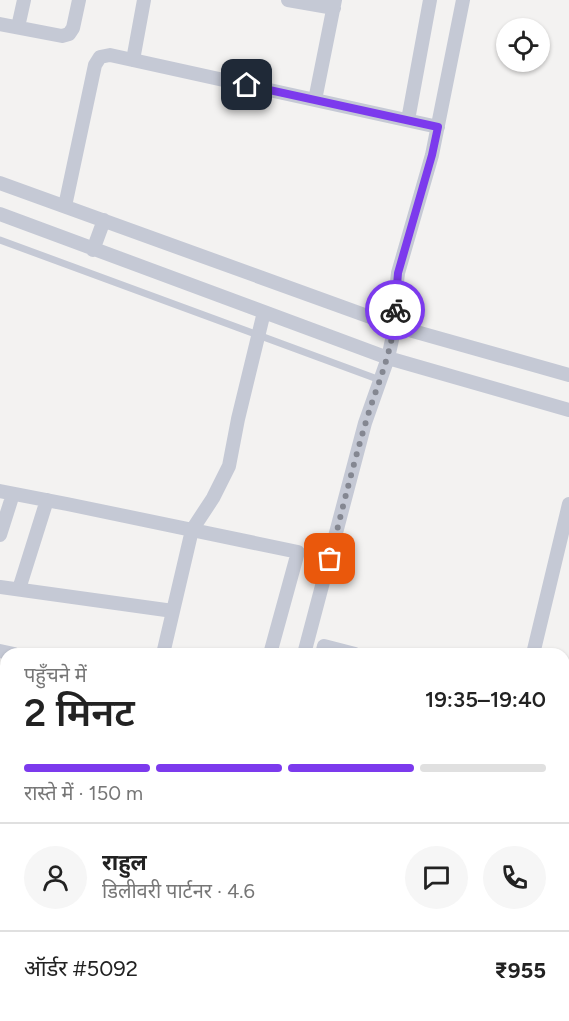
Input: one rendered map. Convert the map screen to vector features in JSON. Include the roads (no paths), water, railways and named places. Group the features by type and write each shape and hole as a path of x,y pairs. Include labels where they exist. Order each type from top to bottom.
{"street":[{"path":"18,27 24,0"},
{"path":"0,24 62,36 69,34 74,28 79,0"},
{"path":"133,60 144,0"},
{"path":"288,0 334,4 315,100"},
{"path":"408,120 430,0"},
{"path":"306,648 365,423 388,358 395,326 398,273 432,155 463,0"},
{"path":"65,206 96,65 100,57 110,55 438,127"},
{"path":"0,183 395,326 569,375"},
{"path":"0,214 388,358 569,410"},
{"path":"93,250 104,220"},
{"path":"164,648 192,530 213,498 229,466 264,312"},
{"path":"0,535 7,493 298,552 272,648"},
{"path":"20,589 48,500"},
{"path":"534,648 569,504"},
{"path":"0,587 173,611"}],"lane":[{"path":"0,240 380,380"}]}
